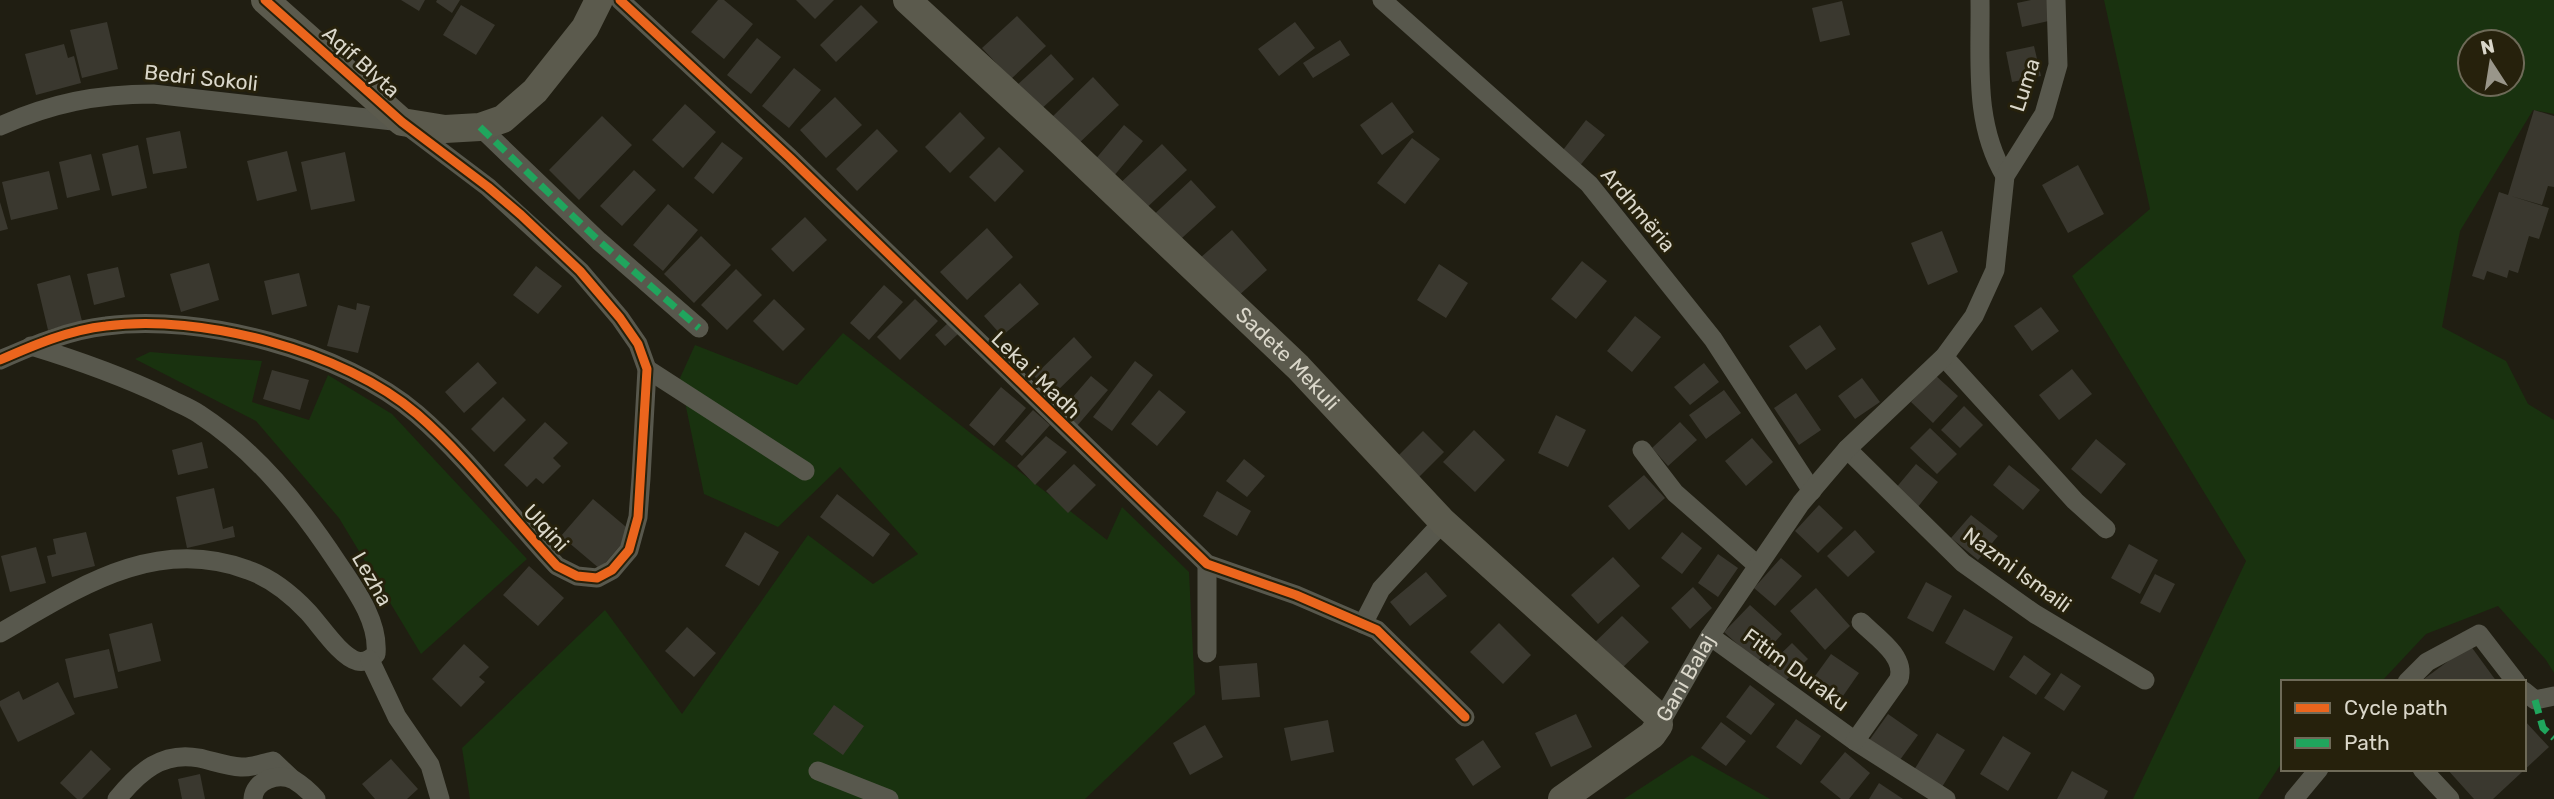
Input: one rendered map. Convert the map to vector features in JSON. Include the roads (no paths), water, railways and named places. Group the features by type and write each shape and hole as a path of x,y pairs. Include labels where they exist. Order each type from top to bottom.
{"street":[{"name":"Aqif Blyta","path":"265,0 402,122"},
{"path":"402,122 445,129 480,127 503,119 535,92 585,28 599,0"},
{"name":"Leka i Madh","path":"620,0 790,158 1207,564 1296,595 1377,630 1465,717"},
{"name":"Sadete Mekuli","path":"907,0 1298,367 1443,522 1650,708 1657,716 1659,725"},
{"name":"Ardhmëria","path":"1381,0 1589,184 1713,339 1812,491"},
{"path":"1980,0 1982,114 1992,154 2005,176"},
{"name":"Luma","path":"2005,176 2044,114 2058,65 2056,0"},
{"name":"Bedri Sokoli","path":"0,126 24,115 112,94 153,94 402,122"},
{"name":"Ulqini","path":"0,360 31,346 88,329 132,323 223,332 310,354 350,370 386,391 416,414 463,460 557,566 578,576 597,578 612,570 629,550 638,517 647,369 638,344 580,271 488,187 402,122"},
{"path":"480,127 599,241 699,328"},
{"name":"Gani Balaj","path":"1565,798 1643,743 1659,725 1710,636 1757,565 1812,491 1847,449 1944,358 1974,316 1995,270 2005,176"},
{"path":"88,329 83,347 85,356 93,366"},
{"name":"Lezha","path":"31,346 93,366 198,413 234,440 274,479 317,531 359,596 371,619 377,643 376,654 370,660"},
{"path":"1944,358 2075,501 2106,529"},
{"path":"647,369 805,471"},
{"name":"Nazmi Ismaili","path":"1847,449 1963,563 2035,614 2145,680"},
{"path":"1642,450 1675,492 1757,565"},
{"path":"1363,624 1381,589 1443,522"},
{"path":"0,633 68,593 110,573 146,563 184,558 218,560 251,571 281,588 307,611 348,655 358,661 370,660 397,717 430,765 440,799"},
{"path":"1207,564 1207,653"},
{"name":"Fitim Duraku","path":"1855,741 1899,679 1901,671 1898,658 1861,622"},
{"path":"2409,680 2427,662 2479,634 2514,680"},
{"name":"Fitim Duraku","path":"1710,636 1855,741 1946,799"},
{"path":"2526,692 2535,699 2554,696"},
{"path":"117,799 134,778 149,766 166,758 195,757 243,768 273,761 316,799"},
{"path":"818,771 889,799"},
{"path":"2294,799 2317,771"},
{"path":"2424,771 2450,799"},
{"path":"253,799 261,782 276,777 291,778"}]}
